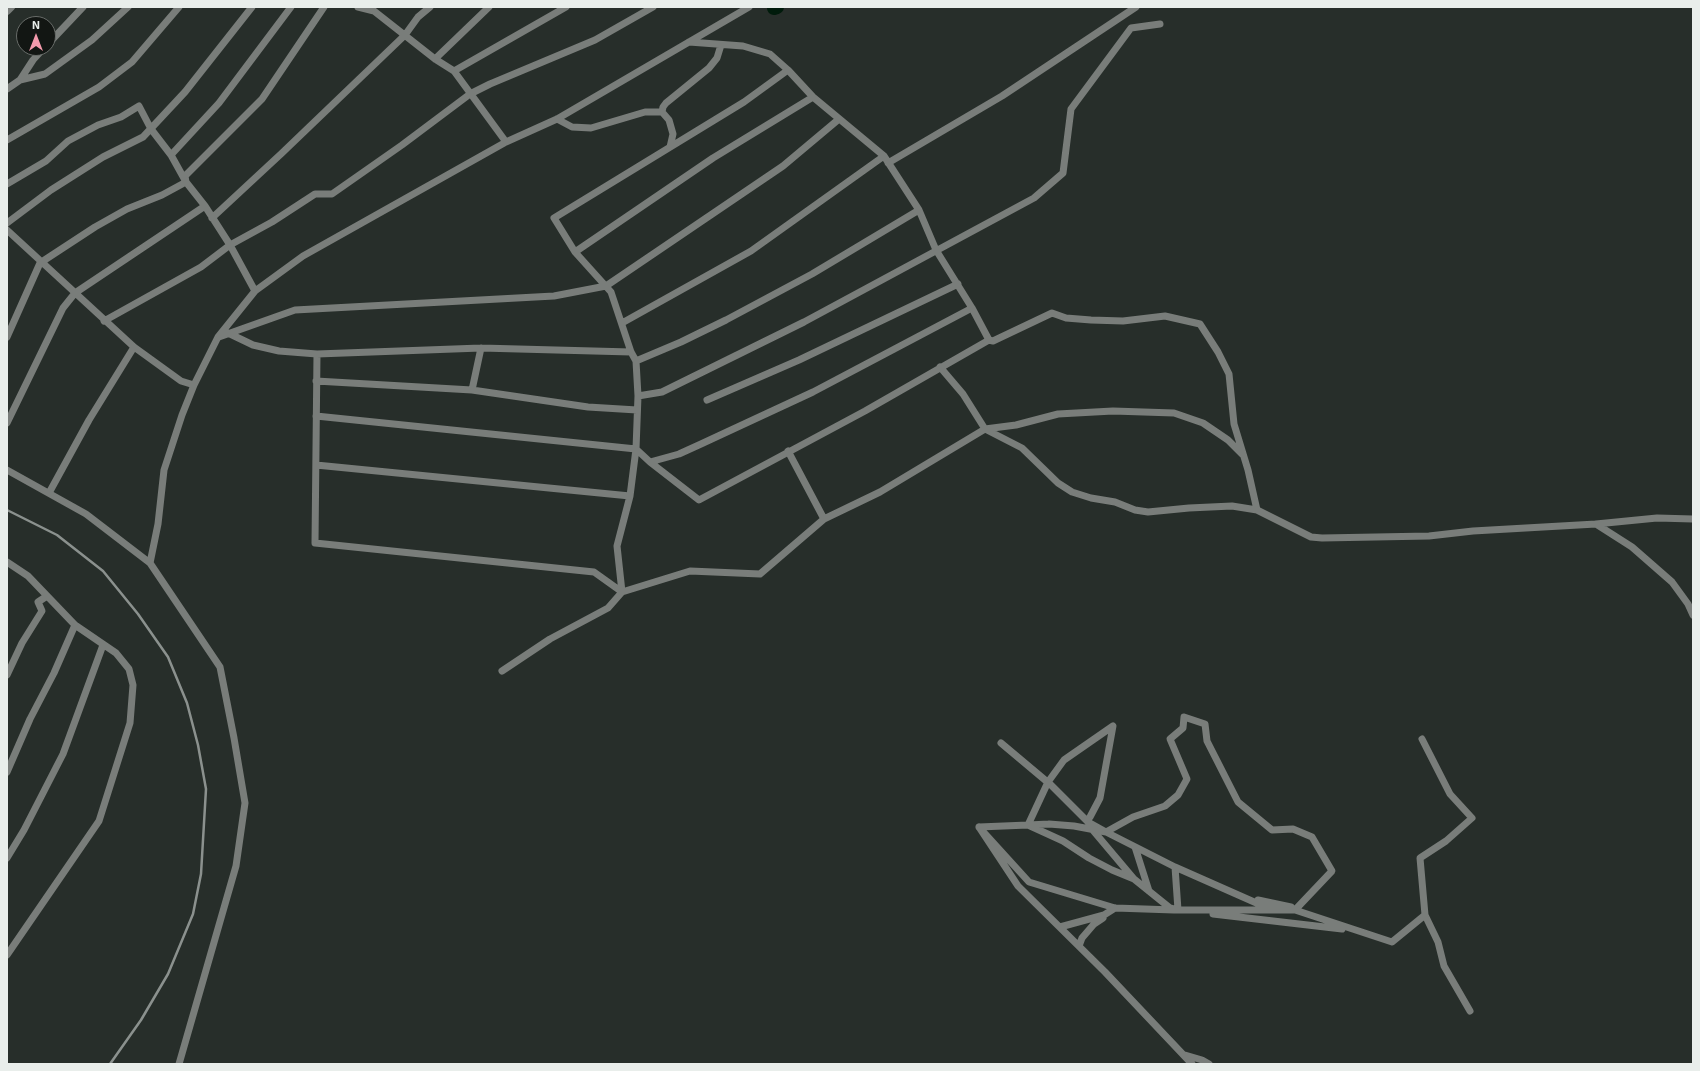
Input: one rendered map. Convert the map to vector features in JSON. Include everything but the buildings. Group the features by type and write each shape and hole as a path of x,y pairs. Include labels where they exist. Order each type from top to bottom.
{"street":[{"path":"7,11 11,7"},
{"path":"56,36 83,7"},
{"path":"7,89 20,80 45,74 92,40 128,7"},
{"path":"7,140 99,87 132,62 179,7"},
{"path":"7,223 51,190 103,157 143,137 199,75 252,7"},
{"path":"171,155 219,103 291,7"},
{"path":"186,182 185,176 262,99 324,7"},
{"path":"358,7 376,9 405,35 454,71 506,142"},
{"path":"212,218 405,35 418,16 430,7"},
{"path":"436,59 489,7"},
{"path":"454,71 566,7"},
{"path":"104,320 202,267 230,245 272,222 314,194 332,194 402,145 470,94 490,84 595,40 653,7"},
{"path":"150,563 158,524 164,470 182,415 194,385 218,337 255,291 303,256 506,142 557,119 749,7"},
{"path":"888,163 1002,96 1136,7"},
{"path":"638,396 662,392 861,292 1034,198 1063,173 1071,109 1131,28 1160,24"},
{"path":"688,42 743,46 770,54 788,70 813,97 884,156 919,210 936,250 958,284 989,340"},
{"path":"662,112 666,102 709,68 717,58 721,45"},
{"path":"20,80 37,56"},
{"path":"622,592 617,546 630,496 636,449 638,396 636,361 631,352 611,292 575,252 554,218 744,102 788,70"},
{"path":"575,252 713,158 813,97"},
{"path":"7,184 46,161 68,141 98,125 121,117 139,106 151,129 171,155 186,182 205,206 230,245 255,291"},
{"path":"557,119 572,127 591,128 645,112 662,112 669,120 673,134 670,147"},
{"path":"218,337 294,310 554,296 606,286 783,166 839,119"},
{"path":"622,323 751,251 884,156"},
{"path":"7,337 35,272 42,261 95,227 127,209 162,195 186,182"},
{"path":"7,423 63,308 75,293 205,206"},
{"path":"636,361 681,342 726,320 812,274 919,210"},
{"path":"7,230 134,347 181,381 194,385"},
{"path":"707,400 813,354 958,284"},
{"path":"650,462 679,454 813,392 972,308"},
{"path":"316,416 636,449 650,462 699,500 865,411 989,340 994,341 1052,313 1066,318 1097,321 1123,321 1165,316 1200,324 1218,352 1228,374 1234,424 1244,456 1257,510"},
{"path":"228,334 253,345 272,350 317,354 481,348 631,352"},
{"path":"50,493 89,420 134,347"},
{"path":"472,390 481,348"},
{"path":"317,354 315,543 594,572 622,592"},
{"path":"940,367 964,394 985,429 1022,448 1058,483 1072,492 1115,502 1135,510 1148,512 1232,506 1257,510 1311,537 1322,538 1429,536 1657,518 1693,519"},
{"path":"316,381 472,390 588,407 637,410"},
{"path":"502,671 550,639 608,608 622,592 690,571 760,574 824,519 880,492 985,429 1016,425 1058,414 1113,411 1174,413 1203,423 1228,440 1244,456"},
{"path":"788,451 824,519"},
{"path":"316,465 630,496"},
{"path":"7,470 86,514 150,563 220,667 245,803 236,866 179,1064"},
{"path":"1596,524 1632,547 1672,582 1688,604 1693,615"},
{"path":"7,562 28,576 75,625 116,653 128,669 132,685 130,723 99,821 7,955"},
{"path":"7,675 22,643 42,611 38,602 47,596"},
{"path":"7,772 30,719 54,673 75,625"},
{"path":"7,858 24,830 63,754 104,645"},
{"path":"1184,717 1205,724 1207,741 1238,802 1272,830 1293,829 1312,837 1332,871 1296,909 1179,910 1115,908 1029,882 979,827 1049,824 1091,828 1106,832 1133,817 1165,806 1178,795 1187,779 1170,739 1183,728 1184,717"},
{"path":"1028,825 1048,782 1064,760 1113,726 1100,798 1090,817"},
{"path":"1422,739 1450,794 1472,818 1446,841 1420,858 1425,915 1438,942 1444,966 1470,1011"},
{"path":"1000,743 1048,782 1088,822 1175,867 1274,910"},
{"path":"1028,825 1063,841 1089,858 1112,870 1134,879"},
{"path":"979,827 1018,886 1079,946 1192,1064"},
{"path":"1091,828 1134,879 1170,908 1357,930"},
{"path":"1135,847 1149,892"},
{"path":"1175,867 1179,910"},
{"path":"1244,897 1296,909 1392,942 1425,915"},
{"path":"1060,927 1104,915 1115,908"},
{"path":"1079,946 1086,933 1108,912"},
{"path":"1185,1055 1202,1060 1209,1064"}],"railway":[{"path":"7,510 57,535 103,571 138,614 168,657 187,703 198,745 206,789 201,874 193,914 168,974 141,1020 110,1064"}]}
